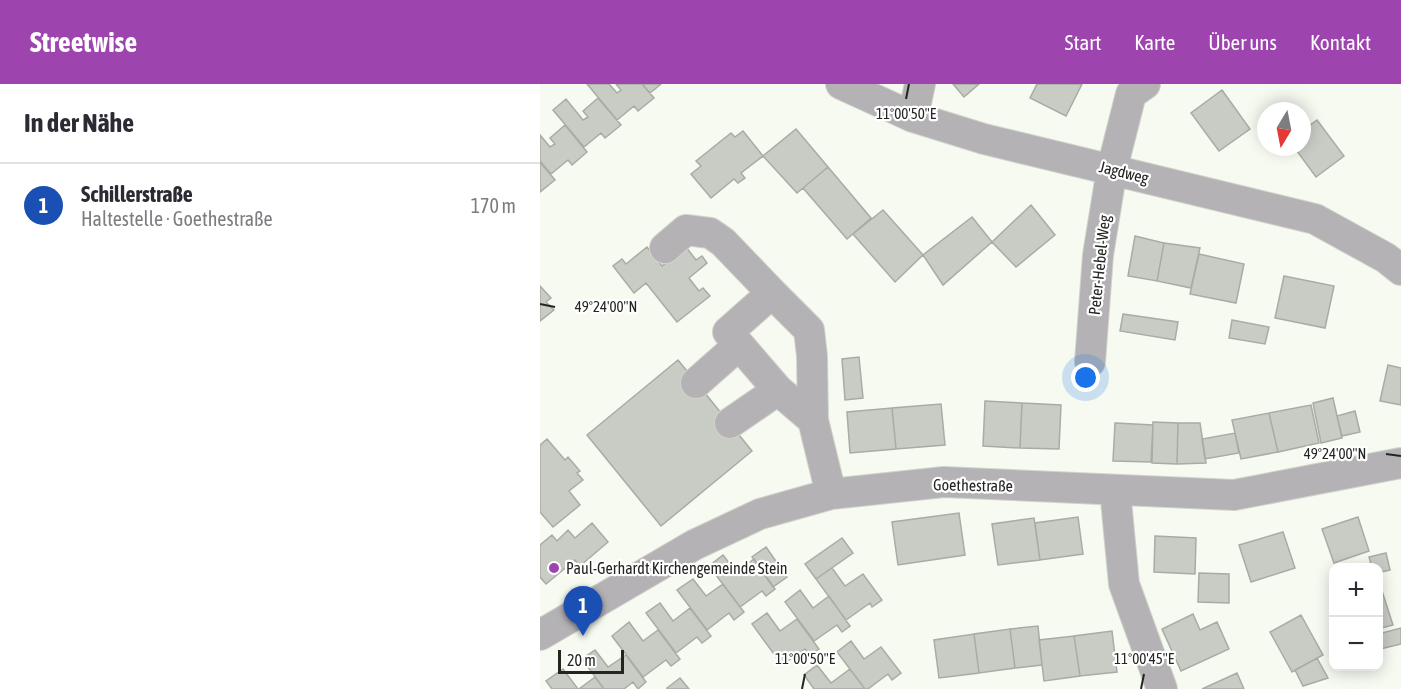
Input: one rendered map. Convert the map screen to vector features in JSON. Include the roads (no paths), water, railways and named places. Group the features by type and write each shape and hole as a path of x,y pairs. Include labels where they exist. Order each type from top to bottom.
{"street":[{"name":"Jagdweg","path":"841,84 913,117 984,139 1315,219 1386,258 1401,270"},
{"path":"913,117 920,84"},
{"name":"Peter-Hebel-Weg","path":"1090,362 1098,255 1112,170 1131,94 1145,84"},
{"path":"665,248 686,230 710,233 723,242 809,330 812,356 813,420 831,494"},
{"path":"772,293 728,332 778,390 813,420"},
{"path":"696,383 739,345"},
{"path":"730,423 778,390"},
{"name":"Goethestraße","path":"540,635 694,545 760,514 831,494 944,482 1233,495 1401,463"},
{"path":"1115,490 1124,584 1160,689"}],"place":[{"name":"Paul-Gerhardt Kirchengemeinde Stein","path":"554,568"},
{"name":"Schillerstraße","path":"583,636"}]}
